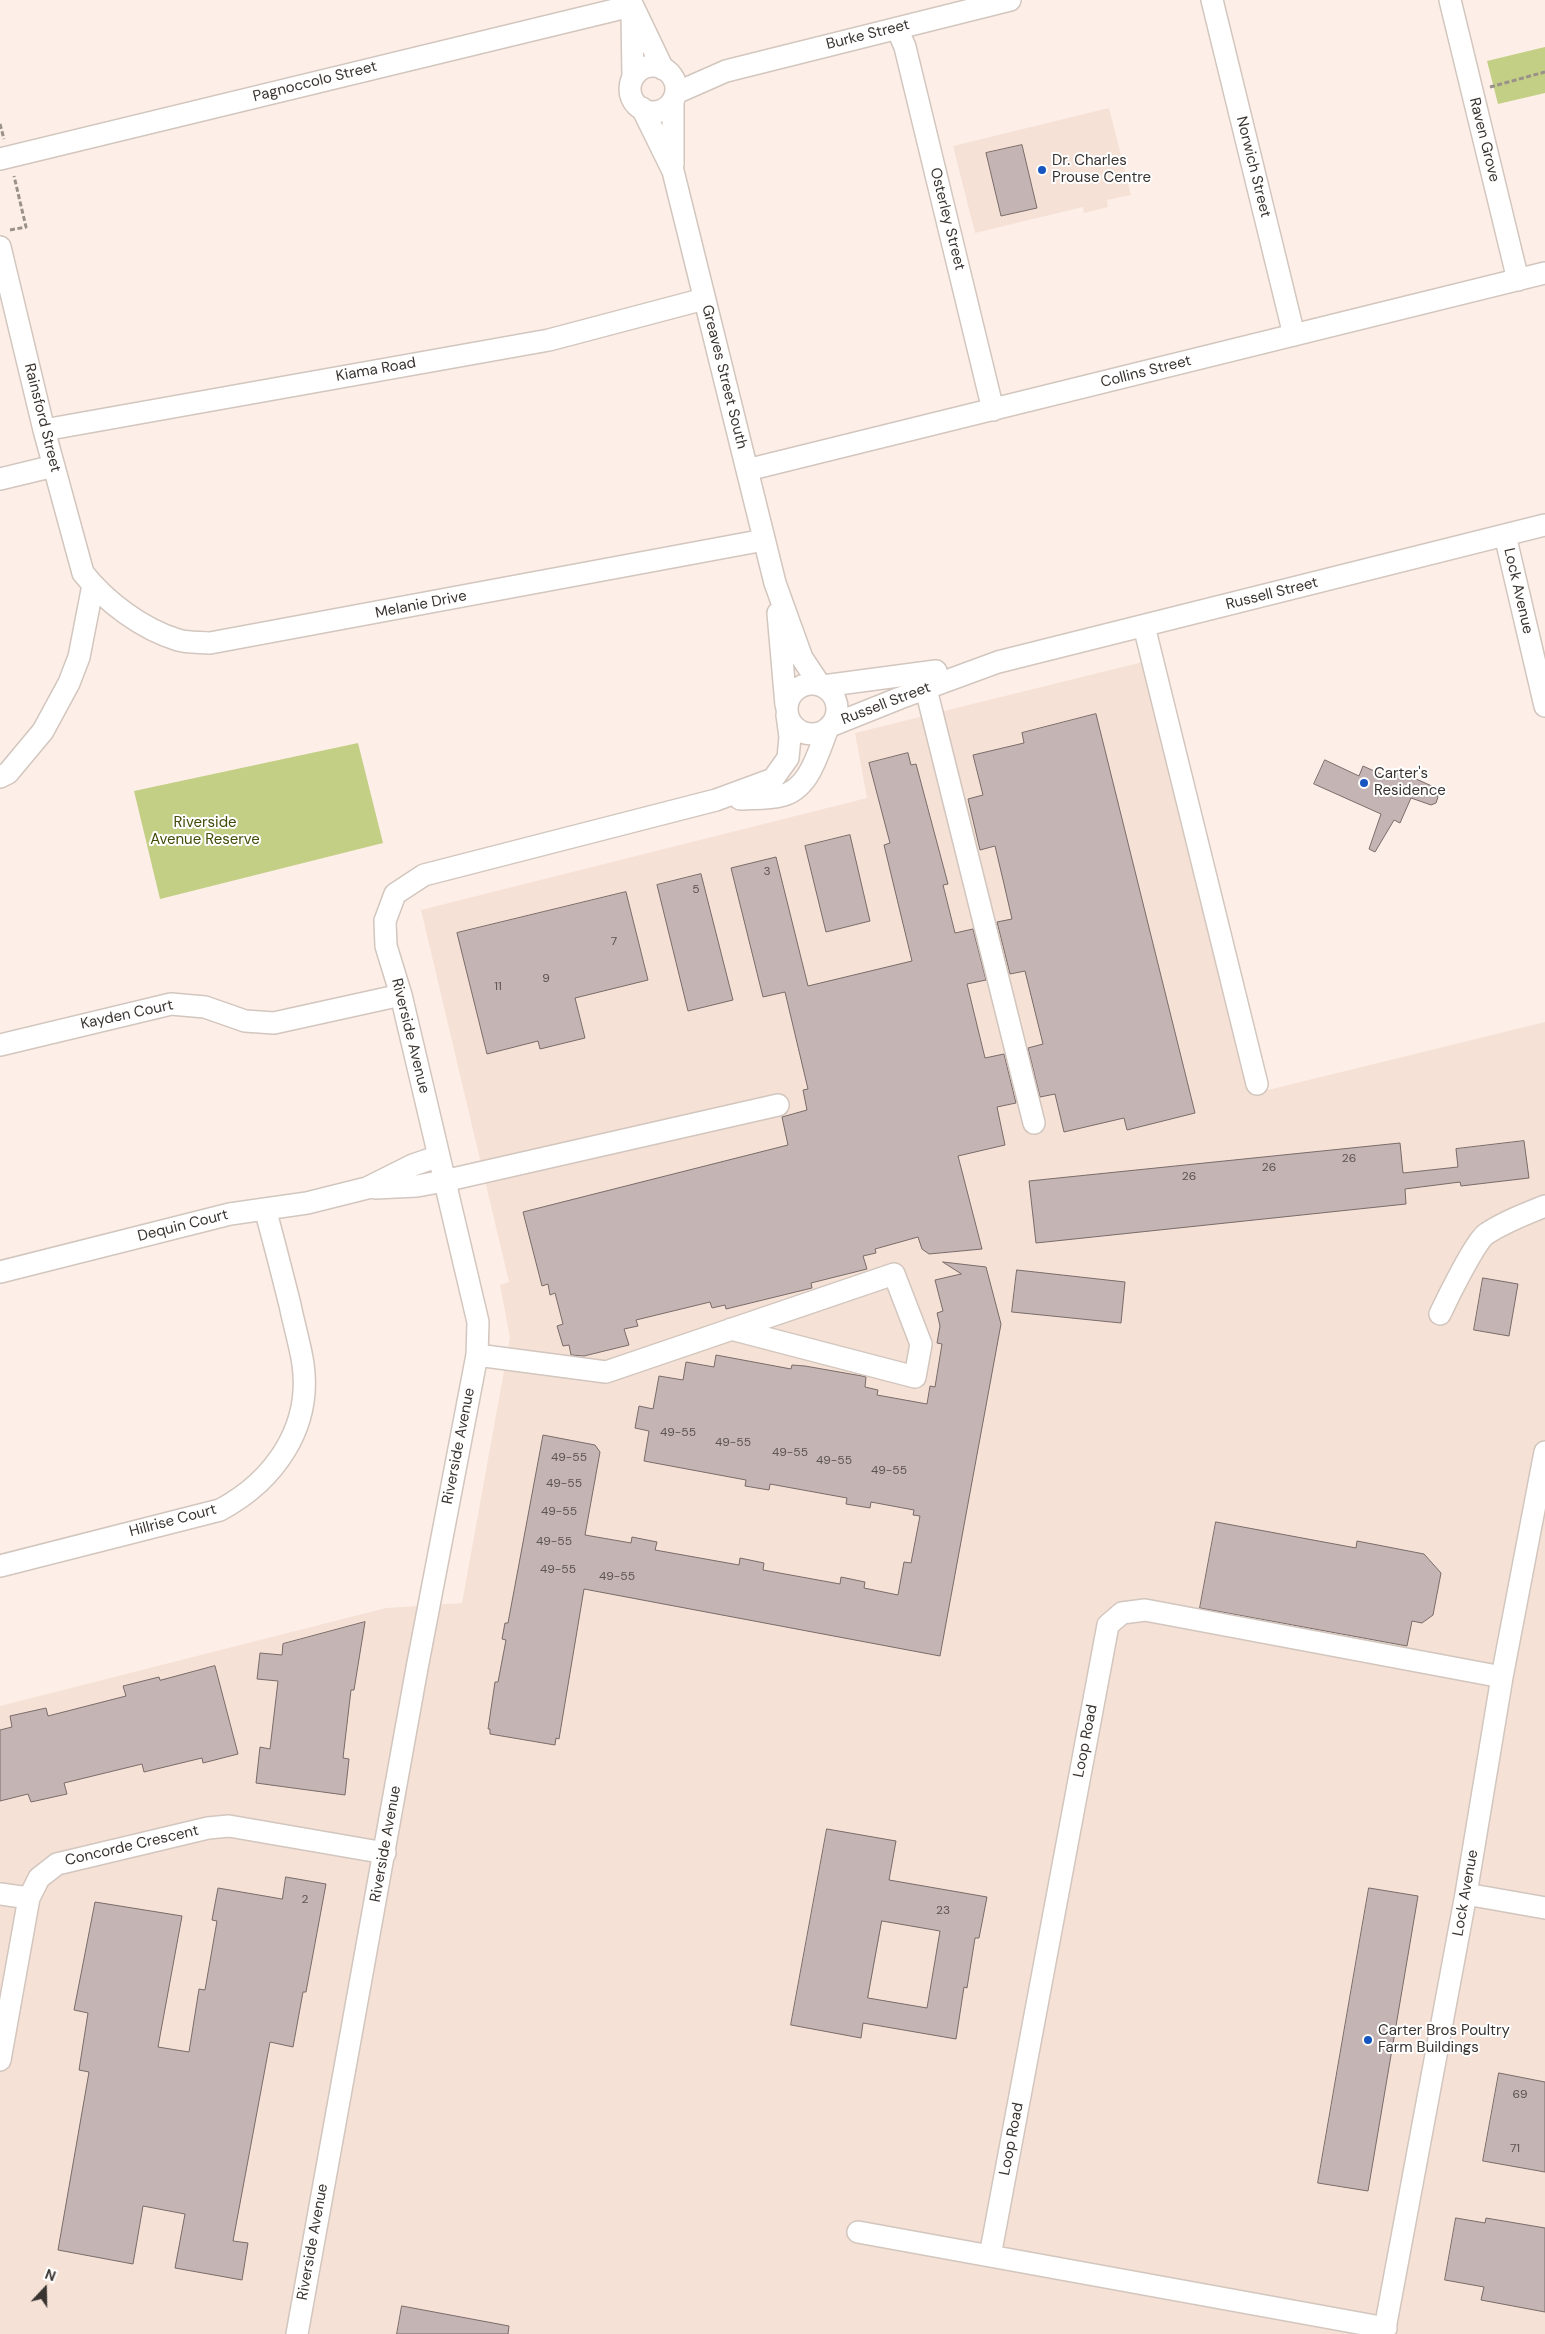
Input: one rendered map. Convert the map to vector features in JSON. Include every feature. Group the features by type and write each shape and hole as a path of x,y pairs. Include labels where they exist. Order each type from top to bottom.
{"street":[{"name":"Burke Street","path":"674,97 726,71 1010,0"},
{"name":"Norwich Street","path":"1212,0 1294,335"},
{"name":"Raven Grove","path":"1450,0 1518,280"},
{"path":"630,3 666,71 674,79 674,97 663,110 656,112 642,108 631,95 633,78 630,3"},
{"name":"Pagnoccolo Street","path":"0,159 630,3"},
{"name":"Osterley Street","path":"897,28 904,47 993,410"},
{"path":"633,78 643,69 650,66 666,71"},
{"name":"Burke Street","path":"666,71 726,71"},
{"name":"Greaves Street South","path":"673,170 674,97"},
{"name":"Greaves Street South","path":"642,108 673,170 775,583 802,658 821,685"},
{"name":"Rainsford Street","path":"4,239 44,430 83,573 93,585"},
{"name":"Collins Street","path":"747,470 1545,273"},
{"name":"Kiama Road","path":"44,430 548,340 704,299"},
{"path":"0,479 54,466"},
{"name":"Russell Street","path":"829,727 924,681 1545,525"},
{"name":"Lock Avenue","path":"1505,535 1542,679 1545,706"},
{"name":"Melanie Drive","path":"93,585 132,617 155,631 180,641 210,643 764,540"},
{"name":"Greaves Street South","path":"775,583 787,710"},
{"path":"0,777 8,773 44,731 69,683 79,657 93,585"},
{"path":"1144,626 1257,1084"},
{"path":"924,681 1034,1123"},
{"name":"Russell Street","path":"821,685 924,681"},
{"path":"809,683 821,685 830,691 837,705 837,714 829,727 815,734 805,734 797,730 787,710 789,696 800,686 809,683"},
{"name":"Riverside Avenue","path":"297,2334 417,1668 477,1355 478,1322 401,995 386,946 385,921 395,894 424,876 716,800 773,779 788,758 790,737 787,710"},
{"name":"Riverside Avenue","path":"716,800 781,796 800,786 810,771 829,727"},
{"name":"Kayden Court","path":"0,1045 160,1005 194,1005 246,1021 274,1023 401,995"},
{"name":"Dequin Court","path":"0,1272 230,1214 307,1203 367,1188 417,1186 444,1181 778,1105"},
{"name":"Dequin Court","path":"367,1188 413,1165 439,1156"},
{"path":"1440,1314 1450,1292 1484,1236 1514,1218 1545,1206"},
{"name":"Hillrise Court","path":"0,1566 220,1510 246,1495 278,1463 296,1428 304,1383 300,1347 265,1209"},
{"path":"477,1355 606,1372 731,1329 894,1274 921,1344 915,1377 731,1329"},
{"name":"Lock Avenue","path":"1385,2331 1466,1894 1502,1677 1538,1532 1545,1452"},
{"name":"Loop Road","path":"990,2256 1108,1625 1122,1613 1145,1610 1502,1677"},
{"name":"Concorde Crescent","path":"0,2060 29,1898 39,1878 57,1864 208,1828 247,1828 385,1853"},
{"path":"0,1894 29,1898"},
{"path":"1466,1894 1545,1908"},
{"path":"858,2232 1385,2331"}],"path":[{"path":"1473,91 1545,72"},
{"path":"4,239 26,227 14,176 23,174"}],"shaded area":[{"name":"Dr. Charles Prouse Centre","path":"1109,108 1131,195 1107,200 1108,207 1084,213 1083,207 975,233 953,146"},
{"path":"1163,657 1268,1090 1545,1022 1545,2334 0,2334 0,1706 386,1608 462,1603 510,1338 500,1285 509,1282 421,910 867,798 855,733"}],"green space":[{"path":"1545,47 1545,93 1498,104 1487,61"},
{"name":"Riverside Avenue Reserve","path":"358,743 383,843 160,899 134,791"}],"building":[{"path":"1022,145 1037,208 1001,216 986,153"},
{"path":"1096,714 1195,1113 1127,1130 1124,1118 1064,1132 1055,1094 1040,1097 1028,1048 1043,1044 1025,971 1010,974 997,922 1012,919 995,846 980,850 968,799 983,795 973,755 1024,743 1022,733"},
{"path":"908,753 911,765 916,764 948,884 943,885 955,933 973,929 986,980 967,984 985,1058 1004,1054 1016,1103 997,1107 1005,1145 958,1156 982,1249 929,1254 922,1249 918,1237 875,1249 876,1253 863,1256 867,1269 811,1283 812,1288 726,1309 725,1305 712,1308 710,1302 636,1320 638,1326 624,1329 629,1345 584,1356 571,1355 569,1345 563,1346 557,1326 563,1324 555,1293 550,1295 548,1284 542,1286 523,1212 788,1145 782,1117 807,1110 803,1090 808,1089 785,992 763,997 731,868 776,857 808,986 912,961 884,845 890,843 869,763"},
{"path":"1325,760 1359,776 1363,766 1392,779 1396,770 1434,787 1438,797 1436,803 1431,805 1411,798 1400,823 1394,820 1375,852 1369,849 1381,814 1314,784"},
{"path":"850,835 870,921 826,932 805,846"},
{"path":"701,874 733,1000 688,1011 657,885"},
{"path":"626,892 648,980 575,998 585,1038 540,1049 538,1041 487,1054 457,933"},
{"path":"1524,1141 1529,1178 1461,1186 1460,1182 1405,1189 1406,1204 1036,1243 1029,1181 1400,1143 1403,1173 1458,1167 1456,1149"},
{"path":"943,1262 986,1267 1001,1324 940,1656 584,1589 559,1739 556,1738 555,1745 490,1734 490,1729 488,1729 495,1682 498,1682 506,1640 502,1639 505,1623 508,1623 543,1435 595,1445 600,1452 585,1535 631,1543 632,1537 657,1542 655,1550 739,1565 740,1558 764,1563 763,1570 840,1584 841,1577 865,1582 864,1588 898,1595 904,1562 911,1563 920,1516 913,1515 914,1510 871,1502 870,1508 846,1504 847,1498 770,1484 769,1490 745,1486 746,1480 644,1461 649,1431 635,1428 639,1406 653,1409 659,1376 683,1380 686,1362 714,1367 716,1355 791,1369 792,1365 805,1366 862,1376 866,1377 865,1387 878,1390 877,1395 927,1404 930,1386 935,1387 942,1344 937,1343 940,1326 937,1313 943,1311 935,1280 961,1274"},
{"path":"1017,1270 1125,1282 1121,1323 1012,1312"},
{"path":"1483,1278 1518,1284 1509,1336 1474,1330"},
{"path":"1216,1522 1356,1548 1357,1541 1424,1554 1441,1573 1433,1615 1422,1623 1412,1621 1407,1646 1200,1608"},
{"path":"365,1622 354,1690 351,1690 343,1758 349,1759 345,1795 256,1783 260,1747 270,1749 278,1681 257,1679 260,1653 282,1655 283,1644"},
{"path":"215,1666 238,1754 203,1763 202,1758 144,1772 142,1764 64,1783 67,1794 31,1802 28,1794 0,1801 0,1730 12,1727 10,1716 46,1708 48,1716 126,1696 123,1686 159,1677 160,1680"},
{"path":"827,1829 896,1841 889,1880 987,1897 979,1938 975,1938 967,1988 964,1987 956,2039 863,2023 861,2038 791,2025","holes":["882,1921 940,1931 927,2008 868,1998"]},
{"path":"286,1877 326,1884 306,1992 303,1992 293,2047 270,2042 233,2241 248,2243 242,2280 175,2268 185,2214 143,2206 133,2264 58,2250 89,2072 79,2070 88,2013 74,2010 95,1902 182,1916 158,2047 189,2052 199,1989 205,1990 217,1921 212,1920 218,1888 282,1899"},
{"name":"Carter Bros Poultry Farm Buildings","path":"1369,1888 1418,1896 1368,2191 1318,2183"},
{"path":"1499,2073 1545,2082 1545,2172 1483,2161"},
{"path":"1456,2218 1485,2223 1486,2218 1545,2228 1545,2312 1481,2300 1484,2287 1445,2280"},
{"path":"402,2306 509,2326 508,2334 397,2334"}],"place":[{"name":"Dr. Charles Prouse Centre","path":"1042,170"},
{"name":"Carter's Residence","path":"1364,783"},
{"name":"Carter Bros Poultry Farm Buildings","path":"1368,2040"}]}
